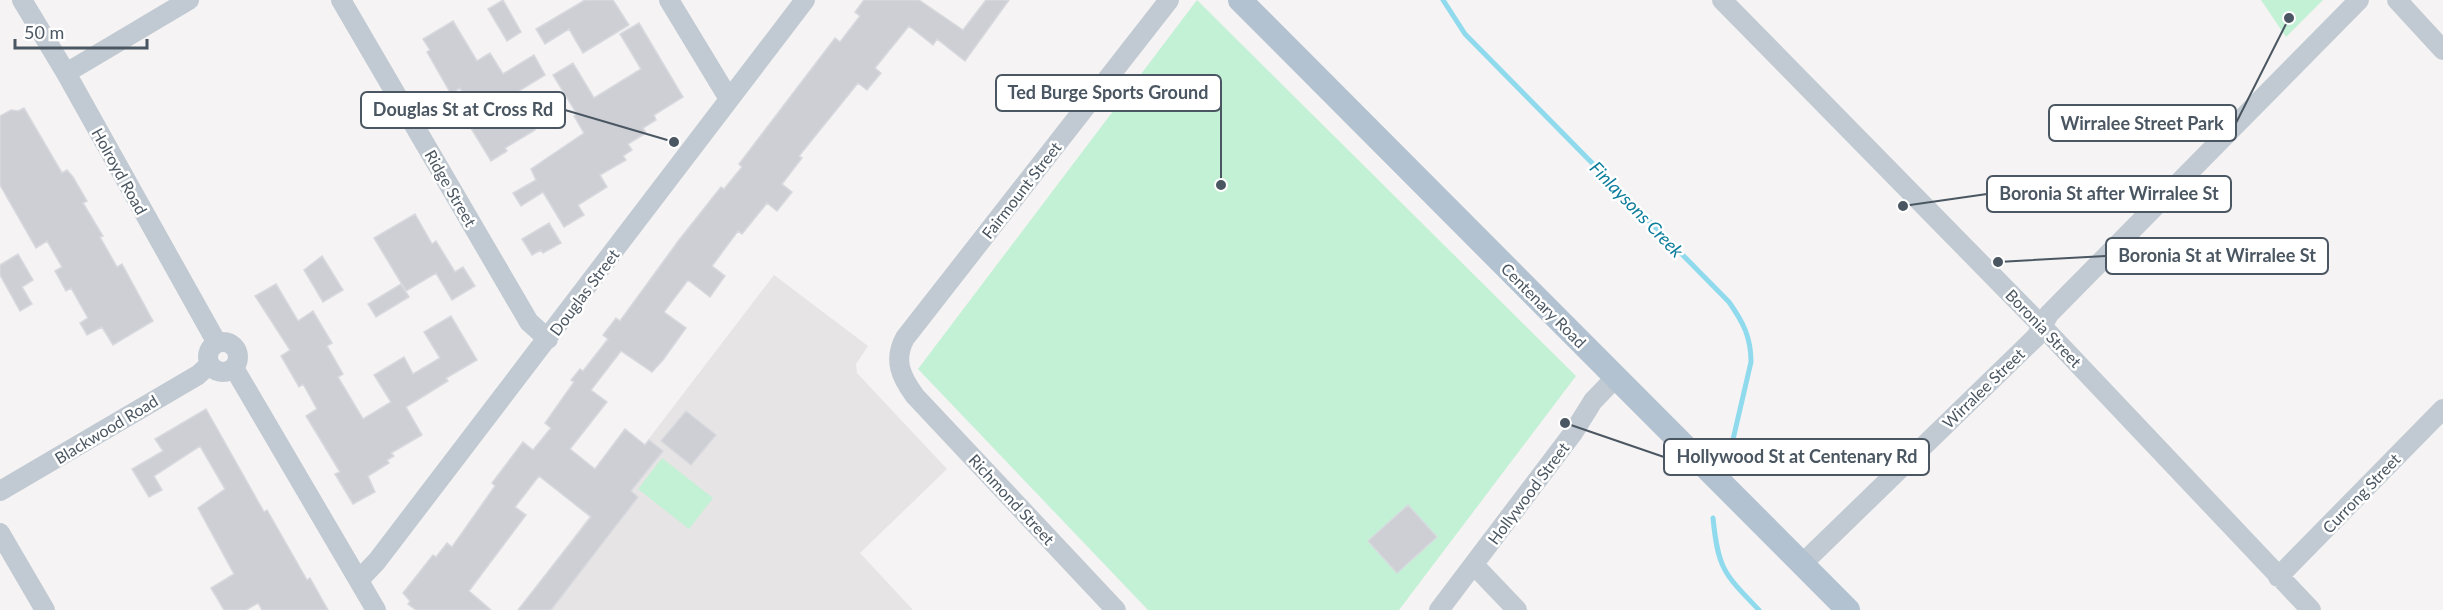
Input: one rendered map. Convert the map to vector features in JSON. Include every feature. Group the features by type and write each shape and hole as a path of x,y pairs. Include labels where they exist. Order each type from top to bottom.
{"main road":[{"name":"Centenary Road","path":"1240,0 1848,610"}],"street":[{"name":"Holroyd Road","path":"22,0 66,73 217,343"},
{"path":"66,73 189,0"},
{"name":"Ridge Street","path":"341,0 529,322 548,339"},
{"path":"669,0 729,99"},
{"name":"Douglas Street","path":"358,579 377,561 805,0"},
{"name":"Fairmount Street","path":"908,386 899,369 898,355 905,338 1169,0"},
{"name":"Boronia Street","path":"1722,0 2042,326 2311,610"},
{"name":"Wirralee Street","path":"1802,564 2031,341 2049,314 2359,0"},
{"path":"2397,0 2443,50"},
{"path":"228,342 235,347 239,358 234,368 221,372 210,364 208,352 217,343 228,342"},
{"name":"Blackwood Road","path":"0,491 198,375 210,364"},
{"path":"234,368 376,610"},
{"name":"Hollywood Street","path":"1439,610 1573,433 1593,401 1616,377"},
{"name":"Richmond Street","path":"908,386 1116,610"},
{"name":"Currong Street","path":"2278,577 2443,409"},
{"path":"0,533 45,610"},
{"path":"1474,565 1517,610"}],"shaded area":[{"path":"774,275 868,346 856,364 857,373 947,469 860,553 913,610 518,610"}],"green space":[{"path":"1197,0 1576,376 1399,610 1148,610 918,369"},
{"path":"2261,0 2323,0 2286,37"},
{"path":"662,458 713,498 689,529 638,489"}],"building":[{"path":"503,0 521,32 507,41 488,9"},
{"path":"585,0 613,0 629,25 583,53 569,29 545,44 536,29"},
{"path":"864,0 919,0 963,30 986,0 1009,0 965,61 937,39 933,45 909,26 875,68 881,73 867,90 858,83 799,156 802,158 782,184 792,192 777,211 767,203 742,234 738,231 712,266 725,276 710,297 688,280 664,312 686,328 663,360 652,372 621,351 591,390 607,402 570,449 595,469 625,429 645,445 649,440 663,451 631,491 638,497 551,610 518,610 591,517 539,476 515,507 526,515 469,591 491,610 416,610 408,604 410,601 403,593 433,555 436,557 447,543 452,547 495,486 492,483 523,442 533,450 551,428 545,423 574,382 571,380 580,369 583,371 608,339 603,335 616,318 620,321 679,240 721,187 724,189 742,167 739,164 835,38 840,42 860,16 855,12"},
{"path":"453,21 477,61 490,53 503,74 534,55 545,75 514,94 535,130 505,148 507,151 491,161 469,125 479,119 460,88 451,94 427,52 430,50 423,39"},
{"path":"639,23 683,97 654,115 656,120 643,128 646,133 628,144 632,150 623,156 626,160 600,175 607,187 578,205 584,215 564,227 543,192 521,206 513,193 536,180 531,169 584,133 574,116 577,114 553,75 573,63 594,98 641,69 620,34"},
{"path":"24,108 62,173 67,170 73,177 87,201 83,203 103,236 100,237 117,267 122,264 153,321 113,345 102,327 87,335 80,323 88,318 71,288 66,291 55,271 62,267 47,241 36,248 0,185 0,116 11,110 18,111"},
{"path":"415,214 432,244 436,241 455,272 463,267 475,286 452,300 436,273 406,291 374,238"},
{"path":"549,223 561,243 543,253 541,250 532,255 522,239"},
{"path":"18,254 33,280 22,287 32,304 20,311 0,275 0,265"},
{"path":"322,256 343,290 323,302 304,270"},
{"path":"276,284 298,321 313,311 332,343 327,346 343,374 338,377 363,419 391,402 374,375 404,357 413,374 440,358 424,332 451,316 477,360 446,378 448,381 406,407 422,435 391,453 394,456 387,460 389,463 368,476 375,492 353,504 335,474 340,472 306,416 317,409 303,384 299,387 281,356 290,350 255,296"},
{"path":"401,284 409,297 376,317 368,304"},
{"path":"206,409 264,512 267,510 307,580 310,578 328,610 262,610 258,603 246,610 224,610 211,588 234,574 198,508 225,489 200,446 154,476 162,490 149,497 132,469 163,451 155,439"},
{"path":"686,411 716,435 691,465 661,441"},
{"path":"1408,505 1437,537 1397,573 1368,541"}],"waterway":[{"name":"Finlaysons Creek","path":"1443,0 1465,34 1734,309 1748,337 1751,362 1731,448"},
{"name":"Finlaysons Creek","path":"1713,518 1717,549 1725,570 1730,579 1759,610"}],"place":[{"name":"Wirralee Street Park","path":"2289,18"},
{"name":"Douglas St at Cross Rd","path":"674,142"},
{"name":"Ted Burge Sports Ground","path":"1221,185"},
{"name":"Boronia St after Wirralee St","path":"1903,206"},
{"name":"Boronia St at Wirralee St","path":"1998,262"},
{"name":"Hollywood St at Centenary Rd","path":"1565,423"}]}
